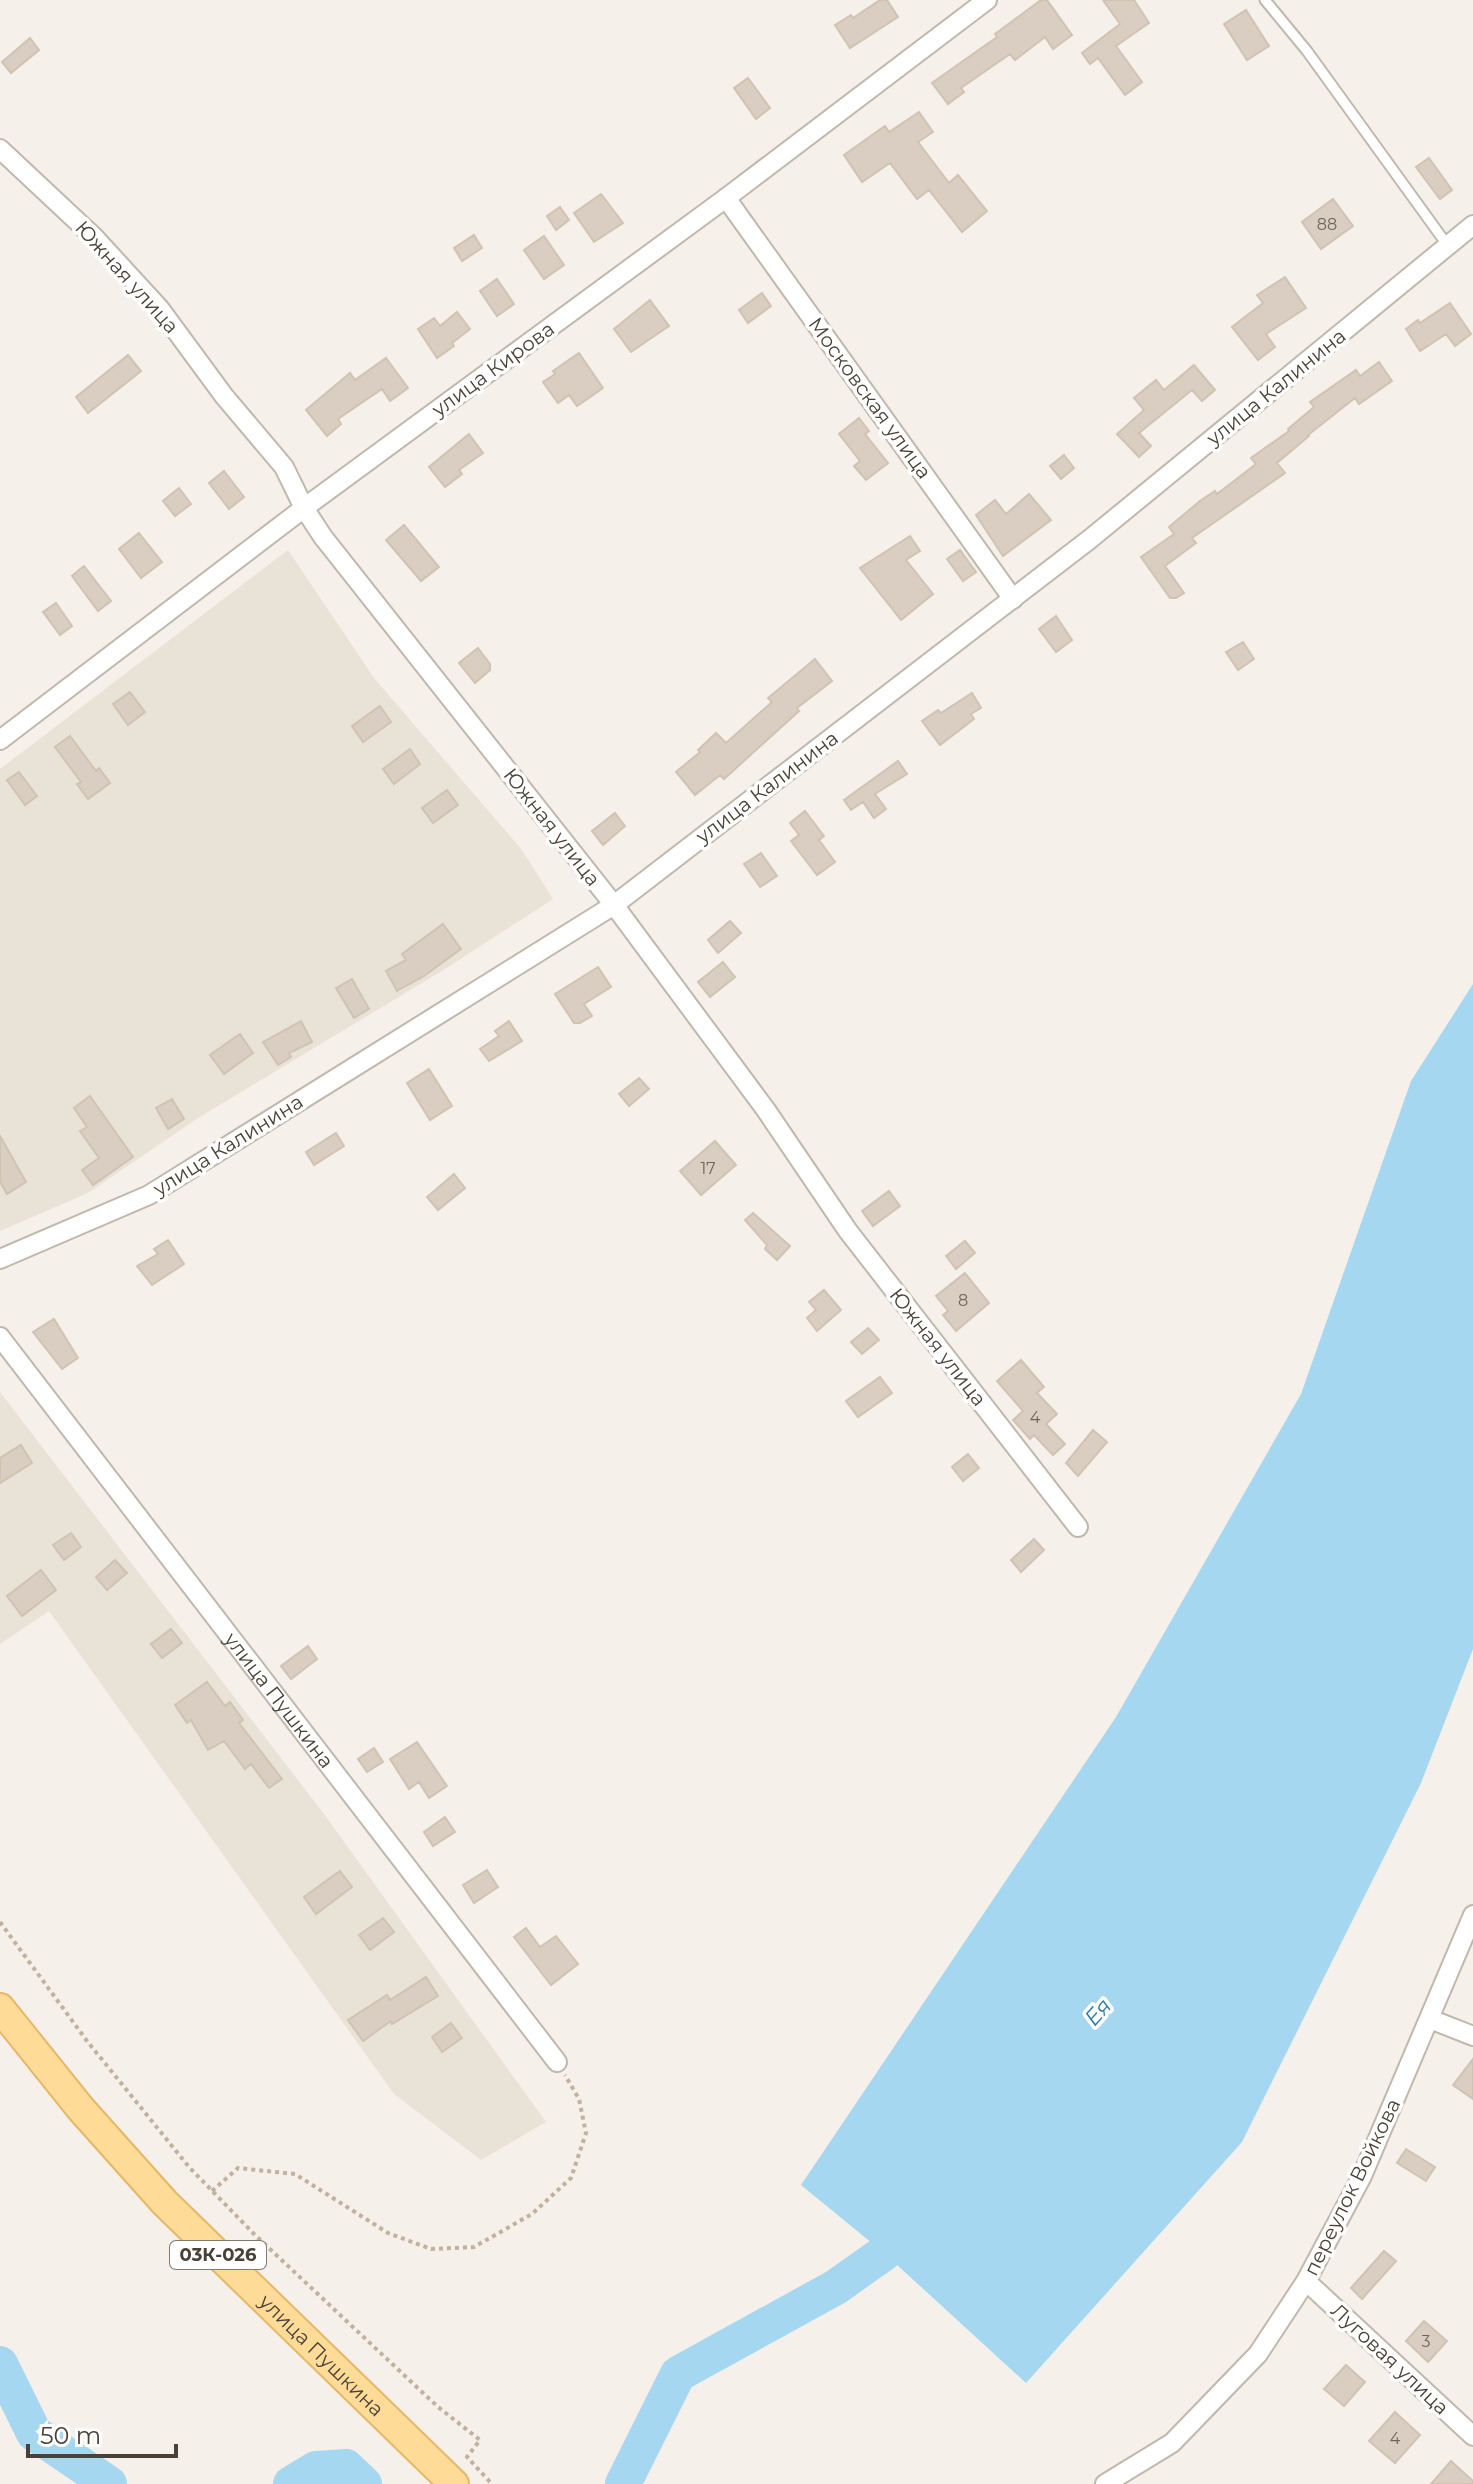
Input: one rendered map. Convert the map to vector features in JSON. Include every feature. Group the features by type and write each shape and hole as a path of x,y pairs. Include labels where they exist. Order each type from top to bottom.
{"main road":[{"name":"улица Пушкина","path":"0,2008 81,2109 165,2203 454,2484"}],"street":[{"name":"улица Кирова","path":"0,740 304,508 726,198 987,0"},
{"name":"Южная улица","path":"0,149 94,237 160,309 224,396 284,467 304,508 323,537 614,905 766,1110 848,1231 1078,1527"},
{"name":"Московская улица","path":"726,198 1013,599"},
{"name":"улица Калинина","path":"0,1259 149,1195 614,905 1090,539 1473,225"},
{"name":"улица Пушкина","path":"0,1337 557,2062"},
{"name":"переулок Войкова","path":"1105,2484 1172,2443 1258,2354 1306,2281 1362,2176 1473,1915"},
{"path":"1430,2019 1473,2036"},
{"name":"Луговая улица","path":"1306,2281 1473,2436"}],"lane":[{"path":"1265,0 1307,51 1448,246"}],"path":[{"path":"0,1922 135,2103 212,2191 438,2407 480,2440 467,2457 492,2484"},
{"path":"212,2191 238,2168 295,2174 388,2233 431,2249 474,2247 532,2214 571,2178 586,2133 579,2099 557,2062"}],"shaded area":[{"path":"288,550 374,678 522,850 553,899 445,969 198,1118 88,1193 0,1231 0,769"},
{"path":"0,1392 324,1814 546,2122 481,2160 394,2094 49,1611 0,1644"}],"water":[{"path":"1473,984 1473,1649 1421,1783 1242,2142 1026,2383 884,2253 801,2185 1116,1717 1301,1394 1411,1081"}],"building":[{"path":"880,0 887,0 898,17 850,48 835,25 851,15 853,18"},
{"path":"1041,0 1047,0 1072,35 1053,49 1045,37 1015,60 1010,54 961,88 964,92 948,104 932,83 997,37 995,34"},
{"path":"1103,0 1134,0 1149,23 1116,46 1142,82 1125,95 1098,58 1090,64 1082,53 1120,24"},
{"path":"1246,10 1269,46 1247,60 1224,24"},
{"path":"30,38 39,50 11,73 2,62"},
{"path":"748,78 770,108 756,119 734,88"},
{"path":"919,112 933,132 918,142 949,183 958,175 987,211 962,232 929,190 917,199 890,163 862,182 844,155 885,126 889,132"},
{"path":"1429,158 1452,190 1440,199 1416,167"},
{"path":"601,194 623,223 594,242 574,213"},
{"path":"1333,199 1353,226 1321,249 1302,222"},
{"path":"560,207 569,220 556,230 547,216"},
{"path":"474,235 482,248 462,261 454,248"},
{"path":"544,236 564,265 544,279 524,250"},
{"path":"1285,277 1306,308 1266,334 1275,347 1258,360 1232,327 1263,303 1257,295"},
{"path":"497,279 514,304 497,316 480,291"},
{"path":"762,293 771,306 748,323 739,310"},
{"path":"650,300 669,326 631,352 614,329"},
{"path":"1450,303 1471,334 1455,346 1446,334 1420,351 1406,329"},
{"path":"457,312 470,329 437,358 418,329 434,318 440,326"},
{"path":"579,353 603,388 577,406 569,395 558,403 543,382"},
{"path":"128,355 141,371 88,413 76,397"},
{"path":"386,358 408,388 390,401 382,389 338,419 341,424 327,436 306,410 350,373 355,380"},
{"path":"1379,362 1392,381 1359,404 1355,398 1308,435 1277,463 1285,473 1192,538 1196,543 1165,566 1184,593 1170,598 1141,557 1174,534 1169,527 1200,501 1215,491 1217,494 1256,464 1251,458 1289,431 1314,407 1310,402 1356,370 1360,376"},
{"path":"1194,365 1215,390 1202,401 1192,390 1139,433 1151,446 1139,457 1117,434 1144,410 1134,398 1156,380 1164,390"},
{"path":"859,418 869,431 865,434 888,463 866,480 854,466 860,461 839,434"},
{"path":"469,434 483,453 459,470 462,474 445,487 429,467"},
{"path":"1064,455 1074,468 1061,479 1050,466"},
{"path":"224,471 244,497 229,509 209,483"},
{"path":"179,488 191,504 175,516 163,501"},
{"path":"1029,494 1051,520 1003,556 976,515 995,500 1006,514"},
{"path":"404,525 439,567 421,581 386,540"},
{"path":"139,533 162,562 141,578 119,549"},
{"path":"910,536 920,551 906,560 933,594 901,620 860,568"},
{"path":"960,550 976,572 963,581 947,559"},
{"path":"84,566 111,601 98,611 72,576"},
{"path":"56,603 72,626 60,635 43,612"},
{"path":"1056,616 1072,640 1056,652 1039,629"},
{"path":"1243,642 1254,659 1238,670 1226,652"},
{"path":"478,648 490,664 490,670 475,683 459,663"},
{"path":"815,659 832,681 797,708 799,711 724,779 720,775 695,795 676,772 700,752 698,750 716,733 726,743 772,702 768,698"},
{"path":"130,692 145,712 128,725 113,704"},
{"path":"972,693 981,708 971,714 974,719 940,745 922,721"},
{"path":"380,706 391,722 363,742 352,726"},
{"path":"70,736 96,771 99,768 110,783 88,799 77,784 81,782 55,747"},
{"path":"410,749 420,764 394,784 383,769"},
{"path":"898,761 907,774 875,794 886,809 874,818 863,802 851,810 844,800"},
{"path":"19,772 37,796 25,805 7,780"},
{"path":"447,790 458,805 433,823 422,808"},
{"path":"805,811 824,836 819,840 835,862 817,875 791,841 799,835 790,823"},
{"path":"615,813 625,826 603,845 592,831"},
{"path":"761,853 777,876 760,887 744,864"},
{"path":"730,921 741,933 718,953 708,940"},
{"path":"443,924 461,949 397,991 386,971 406,960 402,954"},
{"path":"723,962 735,977 710,997 698,982"},
{"path":"598,967 611,987 584,1004 592,1016 574,1023 555,994"},
{"path":"352,979 369,1009 354,1018 336,988"},
{"path":"301,1021 312,1042 289,1053 291,1057 278,1065 263,1042"},
{"path":"509,1021 522,1041 489,1061 480,1049 499,1036 495,1031"},
{"path":"240,1034 253,1053 224,1074 210,1055"},
{"path":"429,1069 452,1106 430,1120 407,1083"},
{"path":"639,1078 649,1089 629,1106 619,1094"},
{"path":"90,1096 133,1157 93,1185 82,1170 99,1158 80,1131 87,1127 74,1108"},
{"path":"172,1099 184,1119 168,1129 156,1108"},
{"path":"336,1133 344,1146 314,1165 306,1152"},
{"path":"0,1136 26,1182 7,1194 0,1182"},
{"path":"715,1141 736,1165 701,1195 680,1171"},
{"path":"454,1174 465,1188 438,1210 427,1197"},
{"path":"889,1191 900,1206 873,1226 862,1211"},
{"path":"753,1213 790,1246 777,1260 765,1249 767,1245 745,1220"},
{"path":"168,1240 184,1264 152,1285 137,1266 158,1254 154,1249"},
{"path":"965,1241 975,1253 956,1269 946,1256"},
{"path":"965,1273 989,1303 956,1331 943,1315 948,1311 936,1296"},
{"path":"824,1290 841,1310 817,1331 807,1318 816,1310 809,1302"},
{"path":"54,1319 78,1358 62,1369 33,1332"},
{"path":"868,1328 879,1340 862,1354 851,1342"},
{"path":"1021,1360 1044,1387 1037,1393 1057,1414 1046,1424 1065,1444 1053,1455 1034,1435 1030,1439 1013,1420 1023,1411 997,1381"},
{"path":"880,1377 892,1393 858,1417 846,1401"},
{"path":"1093,1430 1107,1442 1078,1476 1066,1463"},
{"path":"21,1445 32,1463 0,1483 0,1458"},
{"path":"968,1454 979,1468 963,1481 952,1467"},
{"path":"71,1533 81,1547 64,1560 53,1545"},
{"path":"1034,1539 1044,1550 1021,1572 1011,1560"},
{"path":"115,1560 127,1573 107,1590 96,1577"},
{"path":"41,1570 56,1590 22,1616 7,1596"},
{"path":"171,1629 182,1643 162,1658 151,1644"},
{"path":"308,1646 317,1659 291,1679 281,1666"},
{"path":"207,1682 225,1706 230,1702 243,1720 239,1723 282,1779 269,1788 251,1764 245,1769 224,1741 208,1750 191,1720 187,1723 175,1705"},
{"path":"417,1742 447,1786 429,1798 419,1782 409,1789 390,1759"},
{"path":"374,1748 383,1762 367,1772 358,1759"},
{"path":"445,1817 455,1832 433,1846 424,1832"},
{"path":"487,1870 498,1887 474,1903 463,1885"},
{"path":"340,1871 352,1887 316,1914 304,1897"},
{"path":"383,1918 394,1932 370,1950 359,1935"},
{"path":"526,1928 540,1947 556,1936 578,1964 551,1985 514,1937"},
{"path":"426,1977 438,1996 392,2024 391,2021 363,2041 348,2020 387,1995 390,2000"},
{"path":"451,2023 462,2038 442,2052 432,2037"},
{"path":"1473,2059 1473,2099 1453,2085"},
{"path":"1406,2149 1435,2167 1426,2181 1397,2163"},
{"path":"1384,2251 1396,2261 1362,2299 1351,2288"},
{"path":"1424,2321 1447,2341 1428,2362 1406,2341"},
{"path":"1346,2365 1365,2382 1344,2406 1324,2389"},
{"path":"1395,2412 1420,2435 1395,2463 1369,2441"},
{"path":"1451,2461 1473,2481 1473,2484 1431,2484"}],"waterway":[{"name":"Ея","path":"623,2484 678,2374 836,2287 884,2253 916,2216"},
{"name":"Ея","path":"0,2364 34,2433 109,2484"},
{"name":"Ея","path":"291,2484 316,2469 346,2467 364,2484"}]}
